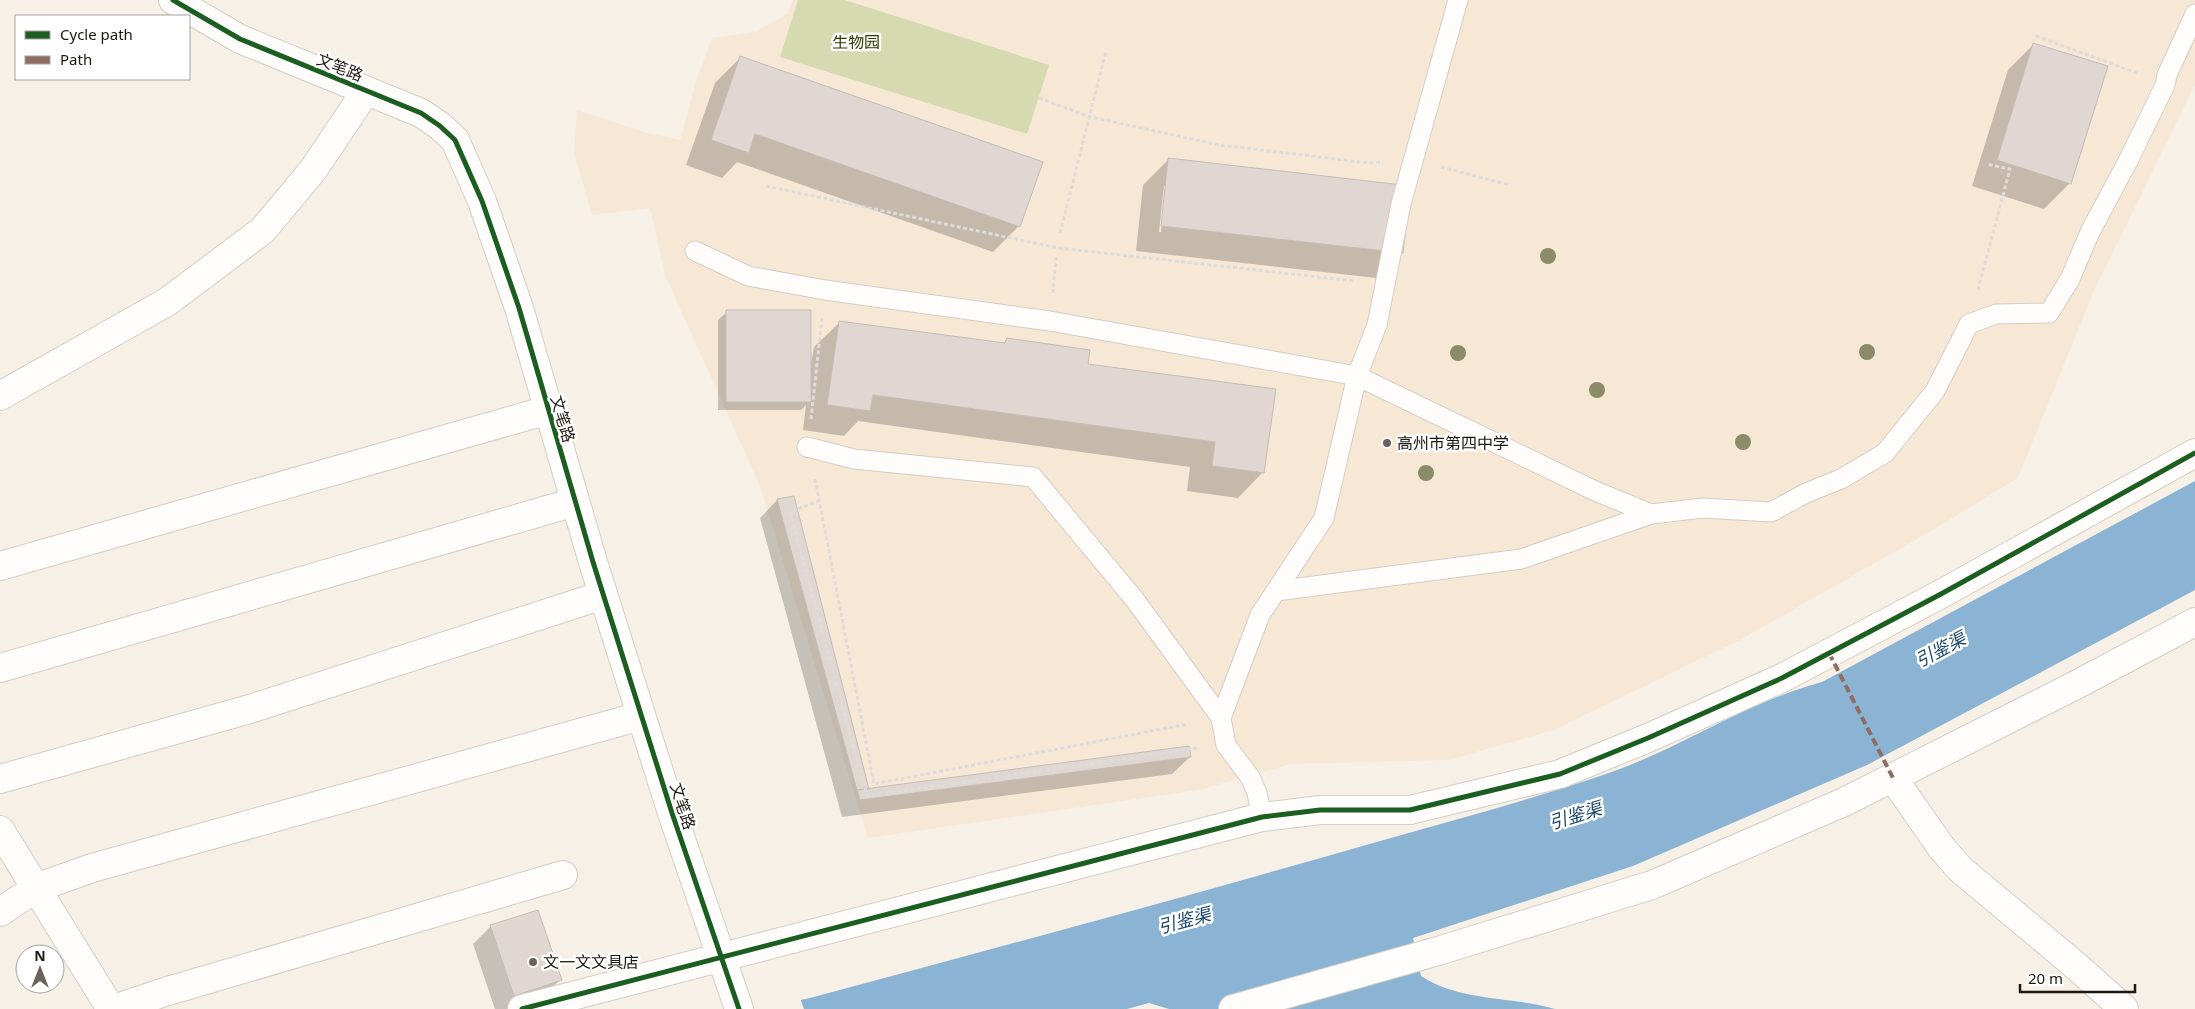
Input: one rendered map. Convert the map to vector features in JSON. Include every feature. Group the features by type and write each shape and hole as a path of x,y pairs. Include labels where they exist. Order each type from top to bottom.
{"street":[{"name":"文笔路","path":"173,0 240,38 421,113 440,126 455,140 482,201 519,308 603,595 735,1000"},
{"path":"0,396 167,302 262,230 314,170 366,91"},
{"path":"0,566 548,410"},
{"path":"522,1009 1262,817 1320,810 1410,810 1560,774 1648,738 1782,678 1941,594 2195,453"},
{"path":"0,668 575,502"},
{"path":"0,779 250,709 603,595"},
{"path":"1233,1009 1438,952 1652,885 1835,806 1893,778 2195,622"},
{"path":"0,912 36,888 92,868 641,716"},
{"path":"1893,778 1941,847 1960,869 2075,965 2124,1009"},
{"path":"0,830 112,1009 563,875"}],"lane":[{"path":"1220,718 1260,615 1324,518 1357,376 1377,325 1401,204 1458,0"},
{"path":"1276,591 1520,560 1651,514 1703,508 1771,512 1806,493 1841,479 1885,453 1935,391 1969,324 1996,314 2049,313 2070,279 2090,232 2128,161 2165,85 2167,75 2195,14"},
{"path":"695,251 748,276 825,290 1050,321 1357,376 1593,490 1651,514"},
{"path":"807,447 854,459 1033,477 1135,600 1220,718 1226,742 1250,777 1257,793 1262,817"}],"path":[{"path":"2036,36 2072,47 2165,85"},
{"path":"1060,233 1091,117 1106,51"},
{"path":"1038,98 1091,117 1219,145 1369,163 1413,160 1484,176 1510,185"},
{"path":"1969,324 2010,169 1986,164"},
{"path":"766,186 1058,248 1360,282"},
{"path":"1050,321 1056,257"},
{"path":"813,408 825,290"},
{"path":"807,447 820,500 874,784 1220,718"},
{"path":"820,500 790,512 867,796 1178,753 1226,742"}],"shaded area":[{"name":"高州市第四中学","path":"793,0 2195,0 2195,85 2093,293 2018,478 1931,531 1740,640 1554,730 1448,760 1291,764 1199,790 868,838 760,486 665,275 650,208 592,215 574,153 577,110 647,133 680,140 697,78 712,38 756,32 787,14"}],"green space":[{"name":"生物园","path":"798,0 845,0 1049,65 1027,134 780,57"}],"water":[{"name":"引鉴渠","path":"2195,481 2195,590 1867,765 1633,866 1413,938 1421,976 1436,984 1469,994 1555,1009 1169,1009 1149,1003 1127,1009 759,1009 810,998 1158,904 1486,811 1606,774 1660,752 1767,701 1822,682"}],"pier":[{"path":"800,998 804,1009 756,1009 758,1007"}],"building":[{"path":"2033,43 2108,66 2071,184 1997,160"},
{"path":"740,56 1043,162 1020,227 755,134 749,153 711,140"},
{"path":"1168,158 1411,186 1403,253 1161,226"},
{"path":"726,310 811,310 811,402 726,402"},
{"path":"839,321 1005,343 1007,338 1090,350 1088,364 1276,389 1264,473 1212,466 1215,442 873,395 870,411 827,405"},
{"path":"794,496 869,789 857,790 777,499"},
{"path":"1189,746 1191,757 860,800 857,790"},
{"path":"538,910 562,980 514,996 490,925"}],"marked path":[{"path":"1829,653 1893,778"}],"cycle path":[{"path":"173,0 240,39 421,113 440,126 455,140 482,201 519,308 593,562 672,813 739,1009"},
{"path":"522,1009 1262,817 1320,810 1410,810 1560,774 1648,738 1782,678 1941,594 2195,453"}],"place":[{"name":"高州市第四中学","path":"1387,443"},
{"name":"文一文文具店","path":"533,962"}]}
